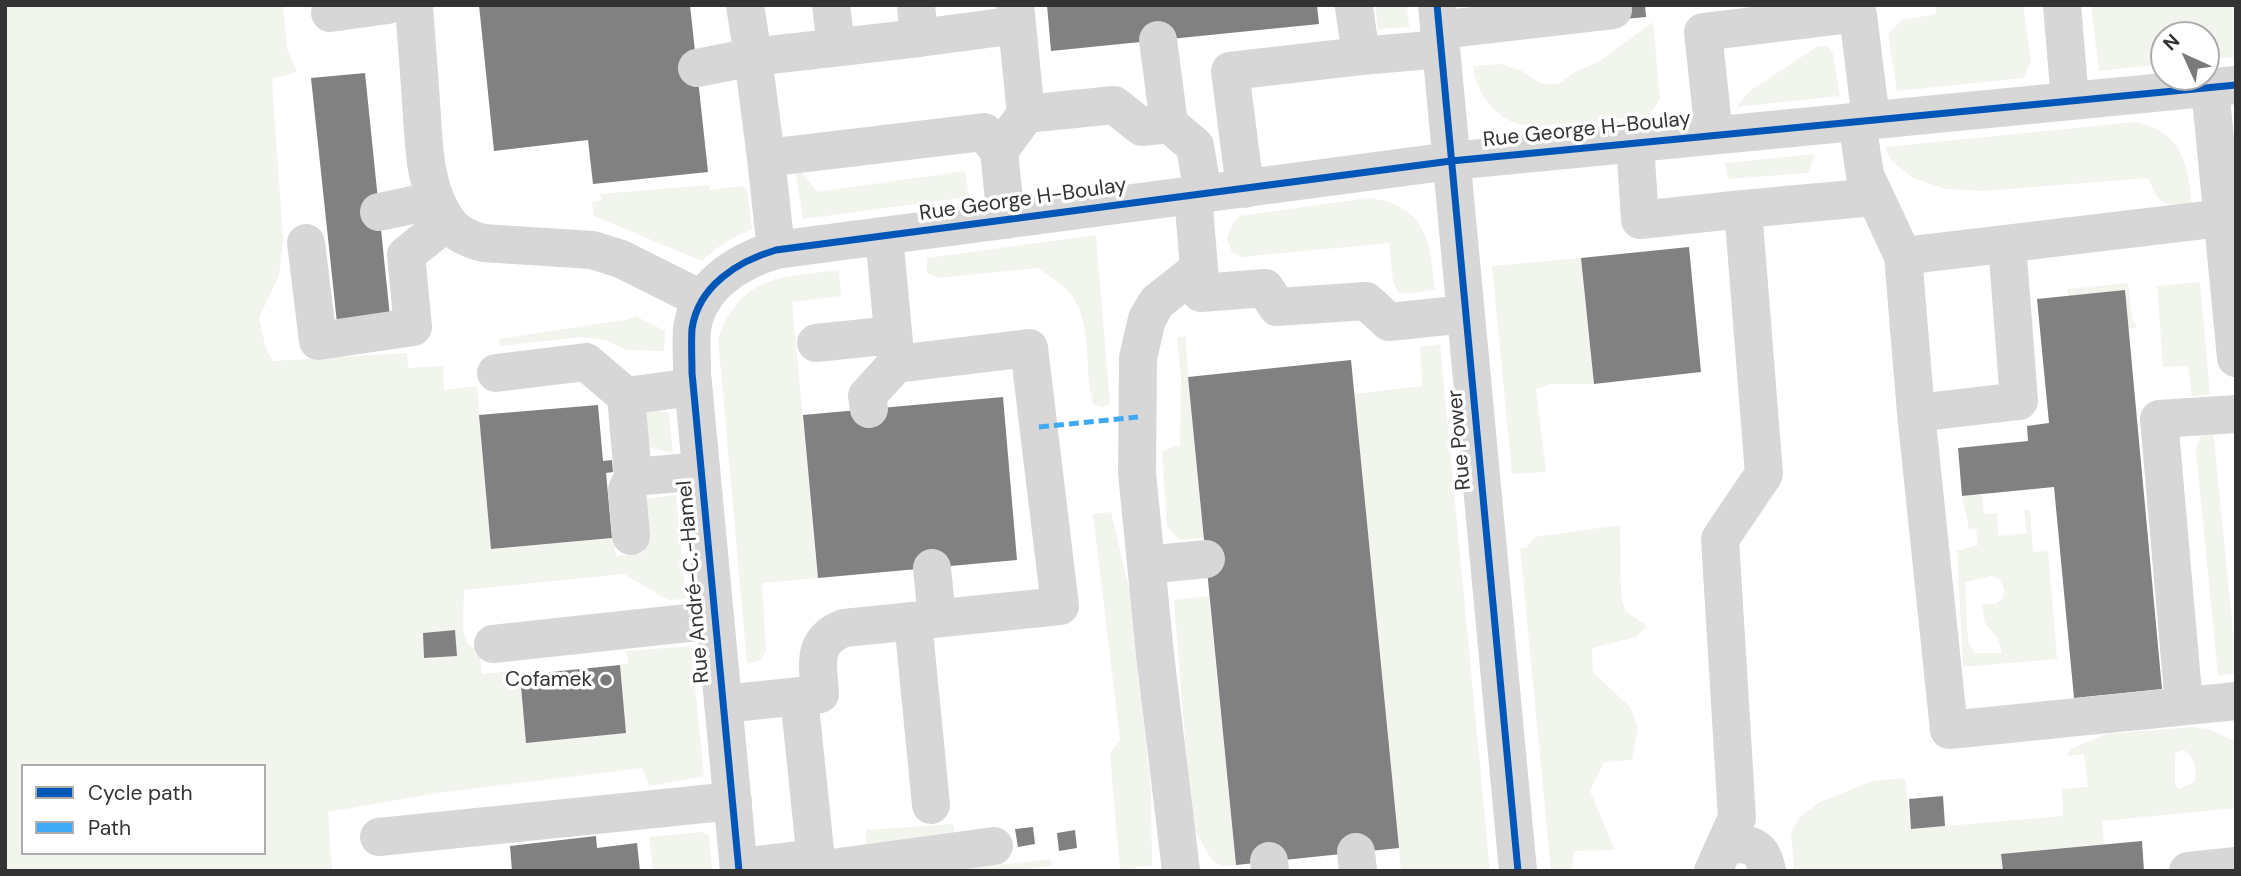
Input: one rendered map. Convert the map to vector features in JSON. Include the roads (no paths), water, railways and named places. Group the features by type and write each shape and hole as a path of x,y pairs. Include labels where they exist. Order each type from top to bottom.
{"street":[{"path":"330,13 388,5"},
{"path":"414,5 426,162 442,211 456,231 483,243 592,250 621,259 705,297"},
{"path":"746,5 776,250"},
{"path":"831,5 836,47"},
{"path":"2062,5 2070,101"},
{"path":"1354,7 1361,56"},
{"path":"1245,188 1230,71 1361,56 1439,28 1613,10"},
{"path":"1714,135 1703,32 1737,16 1842,10 1858,15 1865,175 1903,256 1916,414 1949,730 2236,701"},
{"path":"697,68 753,57 836,47 918,22 1016,15 1026,114 999,151"},
{"name":"Rue Power","path":"1439,28 1518,871"},
{"path":"1158,40 1198,195 1201,293 1265,288 1277,307 1366,301 1389,322 1466,314"},
{"path":"2223,86 2222,218 2232,281 2236,358"},
{"name":"Rue George H-Boulay","path":"705,297 733,268 753,257 776,250 1451,161 2223,86"},
{"path":"1026,114 1114,105 1142,127 1182,135 1239,141"},
{"path":"766,158 984,132 999,151 1006,220"},
{"path":"1635,143 1637,237 1743,209 1874,197"},
{"path":"1719,857 1737,818 1720,539 1764,474 1743,209"},
{"path":"379,212 442,211"},
{"path":"306,243 318,341 413,327 406,255 442,211"},
{"path":"1903,256 2222,218"},
{"path":"869,410 867,396 895,349 884,236"},
{"path":"1916,414 2019,401 2007,244"},
{"path":"1181,871 1137,473 1138,358 1147,318 1157,302 1199,268"},
{"name":"Rue André-C.-Hamel","path":"705,297 692,328 693,387 739,869"},
{"path":"723,704 820,694 817,657 824,640 844,628 1060,606 1029,348 895,349 816,343"},
{"path":"496,373 586,362 626,396 633,477 627,490 631,536"},
{"path":"626,396 693,387"},
{"path":"2184,705 2158,419 2236,414"},
{"path":"633,477 701,471"},
{"path":"1146,565 1206,559"},
{"path":"931,805 925,620 932,568"},
{"path":"493,644 551,655 715,620"},
{"path":"799,696 816,866"},
{"path":"379,837 733,802"},
{"path":"1719,857 1752,845 1763,854 1768,871"},
{"path":"739,869 816,866 994,846"}],"place":[{"name":"Cofamek","path":"606,680"}]}
